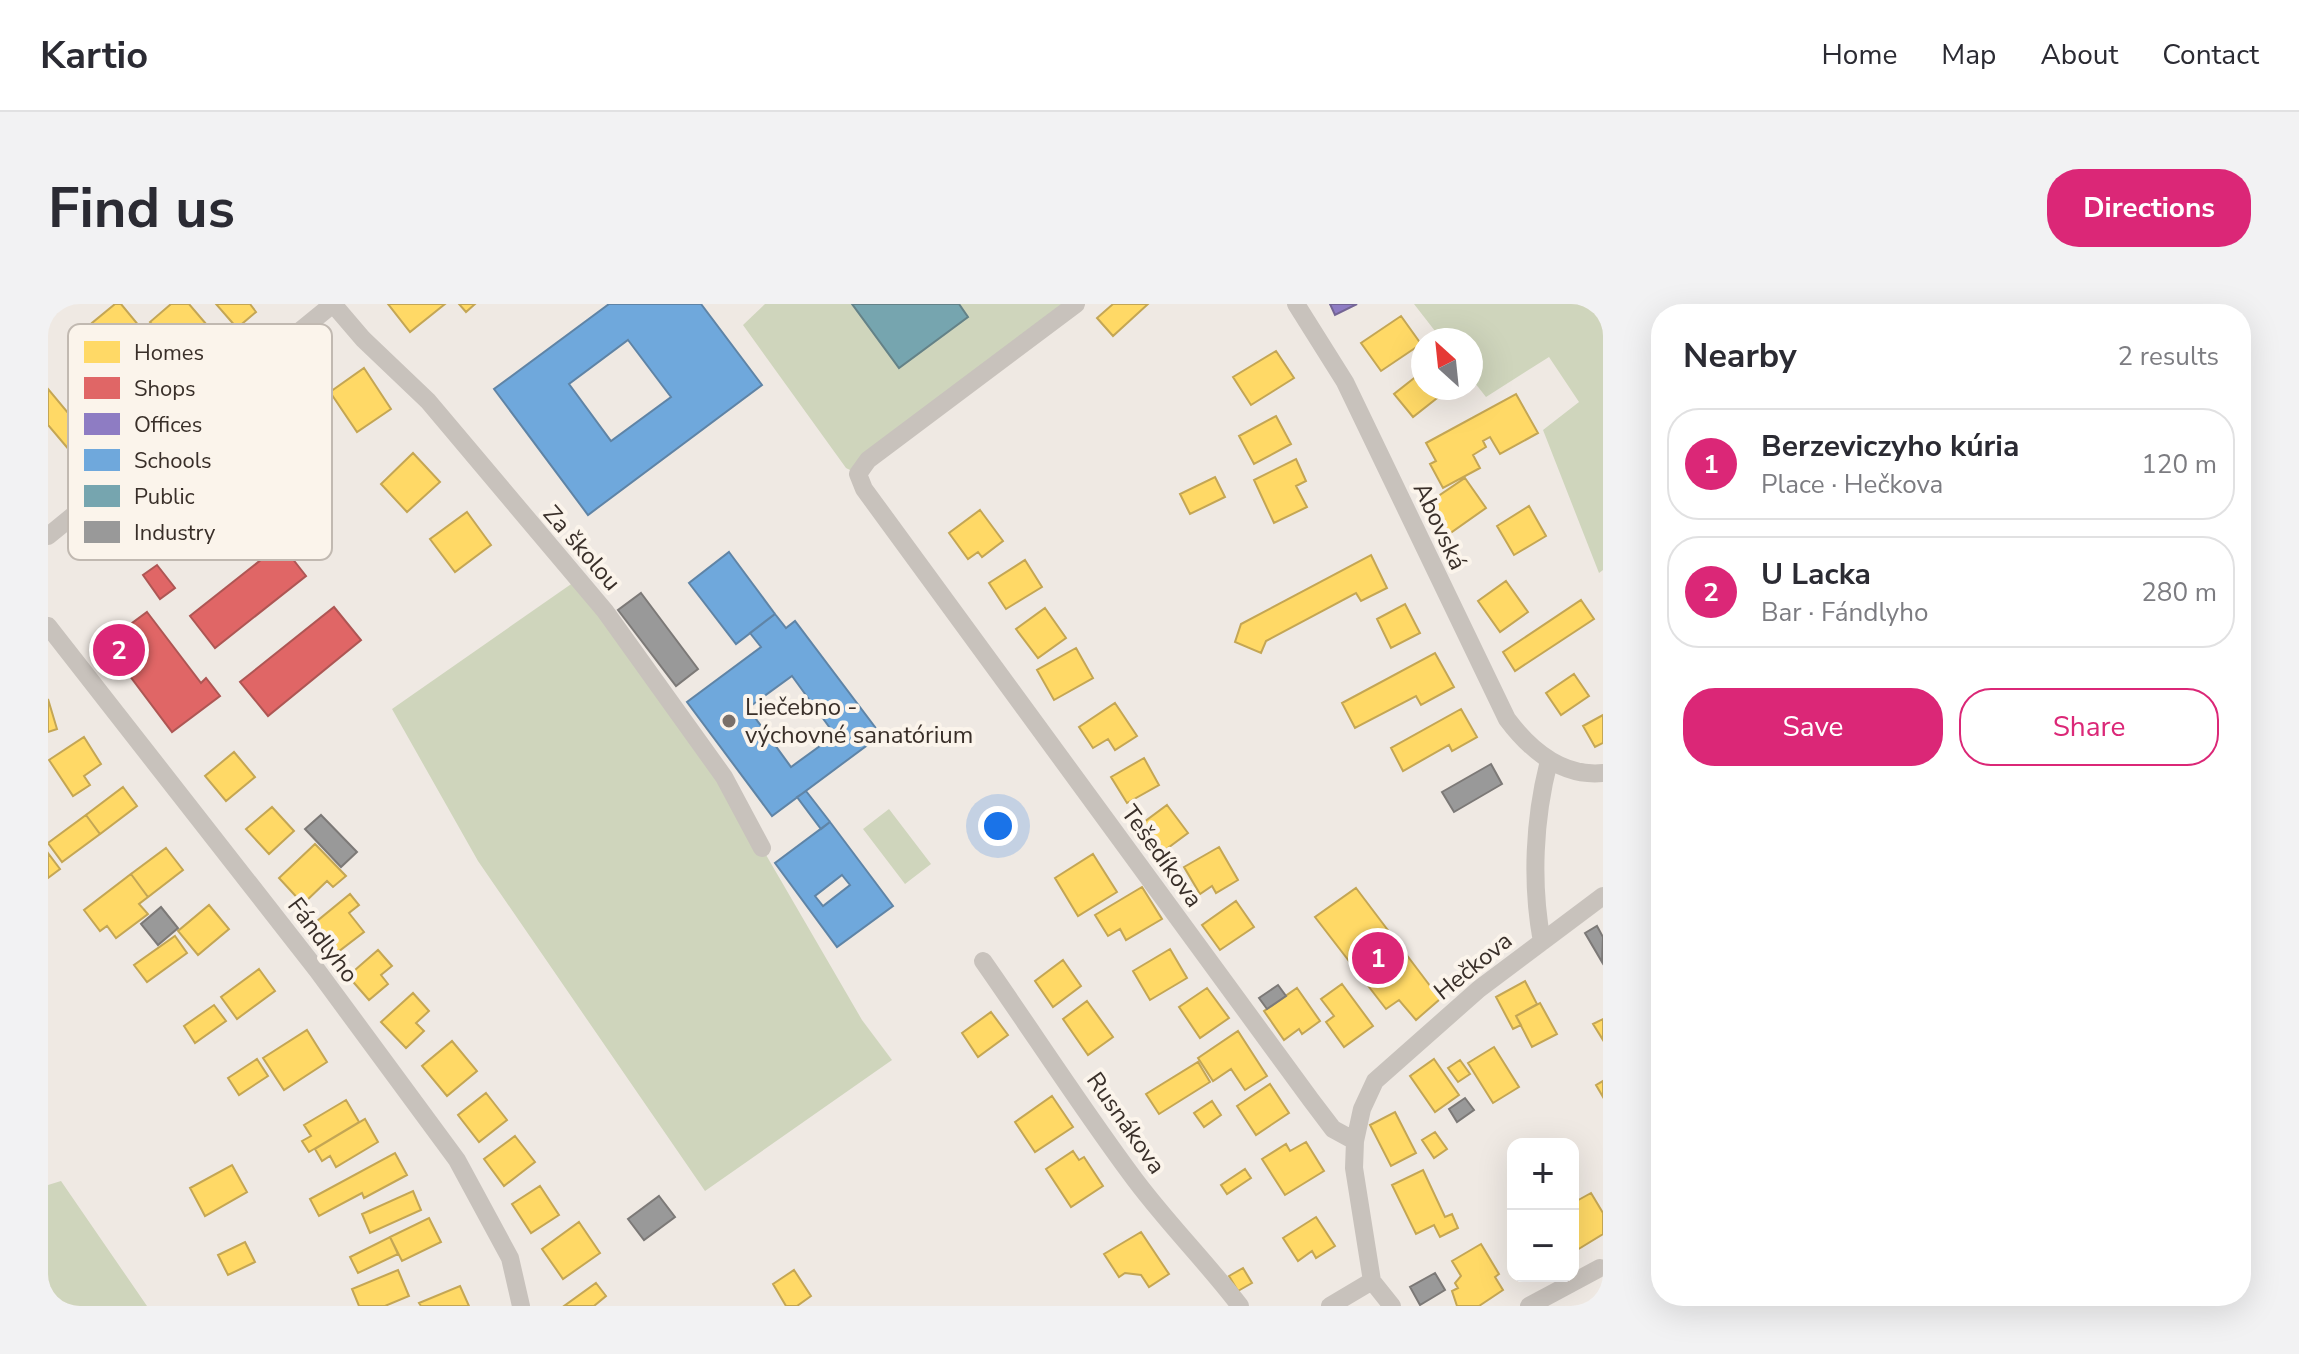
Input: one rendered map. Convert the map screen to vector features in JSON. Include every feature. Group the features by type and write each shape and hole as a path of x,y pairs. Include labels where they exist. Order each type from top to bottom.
{"street":[{"path":"308,324 333,304"},
{"name":"Za školou","path":"333,304 363,339 428,401 605,611 724,777 762,848"},
{"name":"Tešedíkova","path":"1076,304 868,460 858,474 864,489 1311,1100 1333,1129 1355,1141"},
{"name":"Abovská","path":"1296,304 1345,382 1497,701 1521,738 1549,761"},
{"path":"48,536 68,520"},
{"name":"Fándlyho","path":"48,626 317,970 457,1160 510,1258 521,1306"},
{"path":"1549,761 1584,774 1603,773"},
{"name":"Hečkova","path":"1355,1141 1362,1109 1375,1081 1479,989 1542,942 1537,916 1537,830 1541,791 1549,761"},
{"path":"1542,942 1603,896"},
{"name":"Rusnákova","path":"983,961 1130,1174 1240,1306"},
{"path":"1355,1141 1354,1168 1372,1281 1392,1306"},
{"path":"1529,1306 1600,1268"},
{"path":"1330,1306 1372,1281"}],"green space":[{"path":"765,304 1076,304 858,474 846,468 743,325"},
{"path":"1414,304 1603,304 1603,570 1599,573 1543,430 1579,402 1549,357 1486,397 1483,393 1483,328 1433,328"},
{"path":"577,580 605,611 762,848 862,1020 892,1060 705,1191 478,861 392,709"},
{"path":"889,809 931,864 905,884 863,829"},
{"path":"61,1181 147,1306 48,1306 48,1185"}],"building: Homes":[{"path":"115,304 121,304 138,324 93,324"},
{"path":"171,304 189,304 206,324 152,324 150,322"},
{"path":"216,304 250,304 256,312 242,324 234,324"},
{"path":"388,304 445,304 410,332"},
{"path":"459,304 475,304 466,312"},
{"path":"1113,304 1148,304 1113,336 1097,318"},
{"path":"1401,316 1411,330 1411,351 1381,371 1361,343"},
{"path":"1276,351 1294,378 1251,405 1233,377"},
{"path":"364,368 391,409 357,432 332,391"},
{"path":"1411,381 1411,400 1435,400 1413,417 1394,394"},
{"path":"48,389 68,413 68,449 48,425"},
{"path":"1516,394 1538,433 1500,454 1490,437 1483,441 1486,447 1473,455 1480,468 1443,488 1430,464 1436,461 1426,443"},
{"path":"1276,416 1291,444 1254,464 1239,436"},
{"path":"413,453 440,482 407,512 381,484"},
{"path":"1296,459 1306,481 1296,486 1307,507 1274,523 1254,480"},
{"path":"1215,477 1225,497 1190,514 1180,494"},
{"path":"1465,478 1486,508 1449,534 1428,503"},
{"path":"1529,506 1546,536 1514,555 1497,526"},
{"path":"980,510 1003,541 982,557 978,552 968,559 949,533"},
{"path":"467,512 491,545 455,572 430,539"},
{"path":"1371,555 1387,588 1361,601 1356,593 1266,641 1261,653 1235,642 1241,624"},
{"path":"1025,560 1042,587 1006,609 989,583"},
{"path":"1506,581 1528,612 1500,632 1478,601"},
{"path":"1581,600 1594,619 1515,671 1503,652"},
{"path":"1405,604 1420,633 1391,648 1377,619"},
{"path":"1045,608 1066,638 1038,658 1016,629"},
{"path":"1076,648 1093,678 1054,700 1037,670"},
{"path":"1435,653 1454,687 1421,705 1416,696 1355,728 1342,703"},
{"path":"1574,674 1589,696 1561,715 1546,693"},
{"path":"48,699 57,729 48,732"},
{"path":"1115,703 1137,736 1115,750 1108,739 1093,748 1079,727"},
{"path":"1461,709 1477,737 1452,751 1449,745 1403,771 1391,748"},
{"path":"1603,715 1603,743 1595,747 1583,726"},
{"path":"84,737 101,764 84,776 90,785 73,796 49,760"},
{"path":"234,752 255,777 226,801 205,776"},
{"path":"1144,758 1159,785 1127,803 1111,777"},
{"path":"123,787 137,806 100,834 86,815"},
{"path":"1167,805 1188,833 1161,853 1140,825"},
{"path":"272,807 294,831 269,854 246,829"},
{"path":"86,815 100,834 62,862 48,843"},
{"path":"315,844 346,876 333,887 327,881 303,904 279,878"},
{"path":"1219,847 1238,880 1216,893 1212,886 1200,894 1184,867"},
{"path":"166,848 183,870 148,897 131,874"},
{"path":"48,853 60,869 48,878"},
{"path":"1093,854 1117,892 1078,916 1055,878"},
{"path":"131,874 148,897 139,904 148,914 116,938 107,926 100,931 84,910"},
{"path":"1142,887 1162,919 1126,940 1120,929 1108,936 1095,915"},
{"path":"1356,888 1440,999 1416,1020 1399,1000 1386,1009 1315,917"},
{"path":"350,894 359,905 349,913 364,932 334,955 311,926"},
{"path":"1236,901 1254,927 1220,950 1202,925"},
{"path":"209,905 229,929 198,955 178,931"},
{"path":"175,936 187,953 147,982 134,965"},
{"path":"1170,949 1187,978 1150,1000 1133,971"},
{"path":"378,950 392,966 381,975 388,984 369,1000 348,976"},
{"path":"1063,960 1081,986 1053,1007 1035,981"},
{"path":"259,969 275,991 237,1019 221,997"},
{"path":"1525,981 1537,1004 1516,1016 1521,1025 1513,1029 1496,997"},
{"path":"1342,984 1373,1026 1344,1047 1326,1022 1334,1016 1321,999"},
{"path":"1207,988 1229,1018 1200,1038 1179,1007"},
{"path":"1297,988 1320,1021 1302,1034 1299,1029 1284,1040 1264,1011"},
{"path":"413,993 429,1011 416,1023 424,1031 406,1048 381,1022"},
{"path":"1087,1001 1113,1037 1088,1055 1063,1019"},
{"path":"1540,1003 1557,1034 1532,1047 1516,1016"},
{"path":"214,1005 226,1021 195,1043 184,1026"},
{"path":"991,1012 1008,1035 978,1057 962,1033"},
{"path":"1603,1019 1603,1040 1593,1024"},
{"path":"307,1030 327,1062 284,1090 263,1058"},
{"path":"1238,1031 1267,1076 1245,1090 1231,1069 1213,1081 1198,1058"},
{"path":"452,1041 477,1071 447,1096 422,1066"},
{"path":"1494,1047 1519,1087 1493,1103 1468,1063"},
{"path":"257,1059 268,1076 239,1095 228,1078"},
{"path":"1434,1059 1459,1095 1435,1112 1410,1076"},
{"path":"1460,1060 1470,1074 1458,1082 1448,1068"},
{"path":"1198,1062 1210,1082 1159,1114 1146,1094"},
{"path":"1603,1081 1603,1097 1596,1085"},
{"path":"1270,1084 1289,1113 1256,1135 1237,1106"},
{"path":"486,1093 507,1120 479,1142 458,1115"},
{"path":"1052,1096 1073,1127 1035,1152 1015,1122"},
{"path":"346,1100 359,1122 309,1152 302,1141 311,1136 304,1125"},
{"path":"1212,1101 1221,1115 1204,1127 1194,1113"},
{"path":"1395,1112 1416,1153 1391,1166 1370,1125"},
{"path":"365,1119 378,1142 336,1167 330,1156 322,1161 315,1149"},
{"path":"1435,1132 1447,1149 1434,1158 1422,1140"},
{"path":"515,1136 535,1162 504,1186 484,1159"},
{"path":"1306,1142 1324,1171 1285,1195 1262,1159 1286,1144 1290,1151"},
{"path":"1073,1151 1079,1160 1084,1157 1103,1186 1071,1207 1046,1169"},
{"path":"395,1153 407,1175 364,1198 362,1193 319,1216 310,1199"},
{"path":"232,1165 247,1192 205,1216 190,1188"},
{"path":"1245,1169 1251,1178 1227,1194 1221,1185"},
{"path":"1423,1170 1445,1217 1452,1214 1458,1228 1440,1237 1434,1225 1416,1234 1392,1185"},
{"path":"540,1186 559,1215 531,1233 512,1204"},
{"path":"413,1191 421,1210 370,1233 362,1214"},
{"path":"1591,1193 1603,1213 1603,1234 1579,1249 1579,1210 1579,1200"},
{"path":"1316,1217 1335,1246 1316,1258 1312,1251 1298,1261 1283,1238"},
{"path":"429,1218 441,1242 402,1261 390,1237"},
{"path":"579,1222 600,1253 563,1279 542,1249"},
{"path":"1141,1232 1169,1274 1149,1287 1141,1275 1125,1273 1119,1277 1104,1254"},
{"path":"390,1237 398,1254 358,1273 350,1257"},
{"path":"245,1242 255,1262 228,1275 218,1255"},
{"path":"1481,1244 1499,1274 1495,1277 1503,1290 1479,1306 1457,1306 1452,1291 1458,1288 1455,1283 1461,1276 1452,1261"},
{"path":"1243,1268 1252,1283 1238,1291 1229,1276"},
{"path":"398,1270 409,1296 385,1306 359,1306 352,1289"},
{"path":"794,1270 811,1296 797,1306 786,1306 773,1284"},
{"path":"596,1283 606,1296 594,1306 564,1306"},
{"path":"460,1286 469,1306 421,1306 419,1303"}],"building: Shops":[{"path":"261,560 294,560 306,576 215,648 190,616"},
{"path":"157,565 175,588 160,599 143,575"},
{"path":"334,607 361,640 268,716 240,682"},
{"path":"147,612 201,683 206,678 220,696 172,732 105,643"}],"building: Offices":[{"path":"1330,304 1357,304 1335,315"}],"building: Schools":[{"path":"609,304 701,304 762,385 588,515 494,389","holes":["628,340 671,397 611,441 569,384"]},
{"path":"729,552 775,614 736,644 689,583"},
{"name":"Liečebno - výchovné sanatórium","path":"775,614 786,628 795,621 881,735 772,816 687,702 761,647 750,633","holes":["792,676 835,735 791,767 748,708"]},
{"path":"806,791 830,822 821,829 797,797"},
{"path":"830,822 893,906 837,947 775,863","holes":["842,875 850,885 823,906 815,896"]}],"building: Public":[{"path":"852,304 959,304 968,317 899,368"}],"building: Industry":[{"path":"641,593 698,669 676,686 618,610"},
{"path":"1491,764 1502,784 1454,812 1442,792"},
{"path":"321,815 357,852 341,867 305,829"},
{"path":"161,907 178,928 158,945 141,924"},
{"path":"1597,926 1603,937 1602,962 1585,933"},
{"path":"1278,985 1286,996 1267,1009 1259,998"},
{"path":"1465,1098 1474,1110 1457,1122 1449,1109"},
{"path":"659,1196 675,1217 644,1240 628,1219"},
{"path":"1435,1273 1445,1290 1420,1305 1410,1287"}],"place":[{"name":"U Lacka","path":"119,650"},
{"name":"Liečebno - výchovné sanatórium","path":"729,721"},
{"name":"Berzeviczyho kúria","path":"1378,958"}]}
